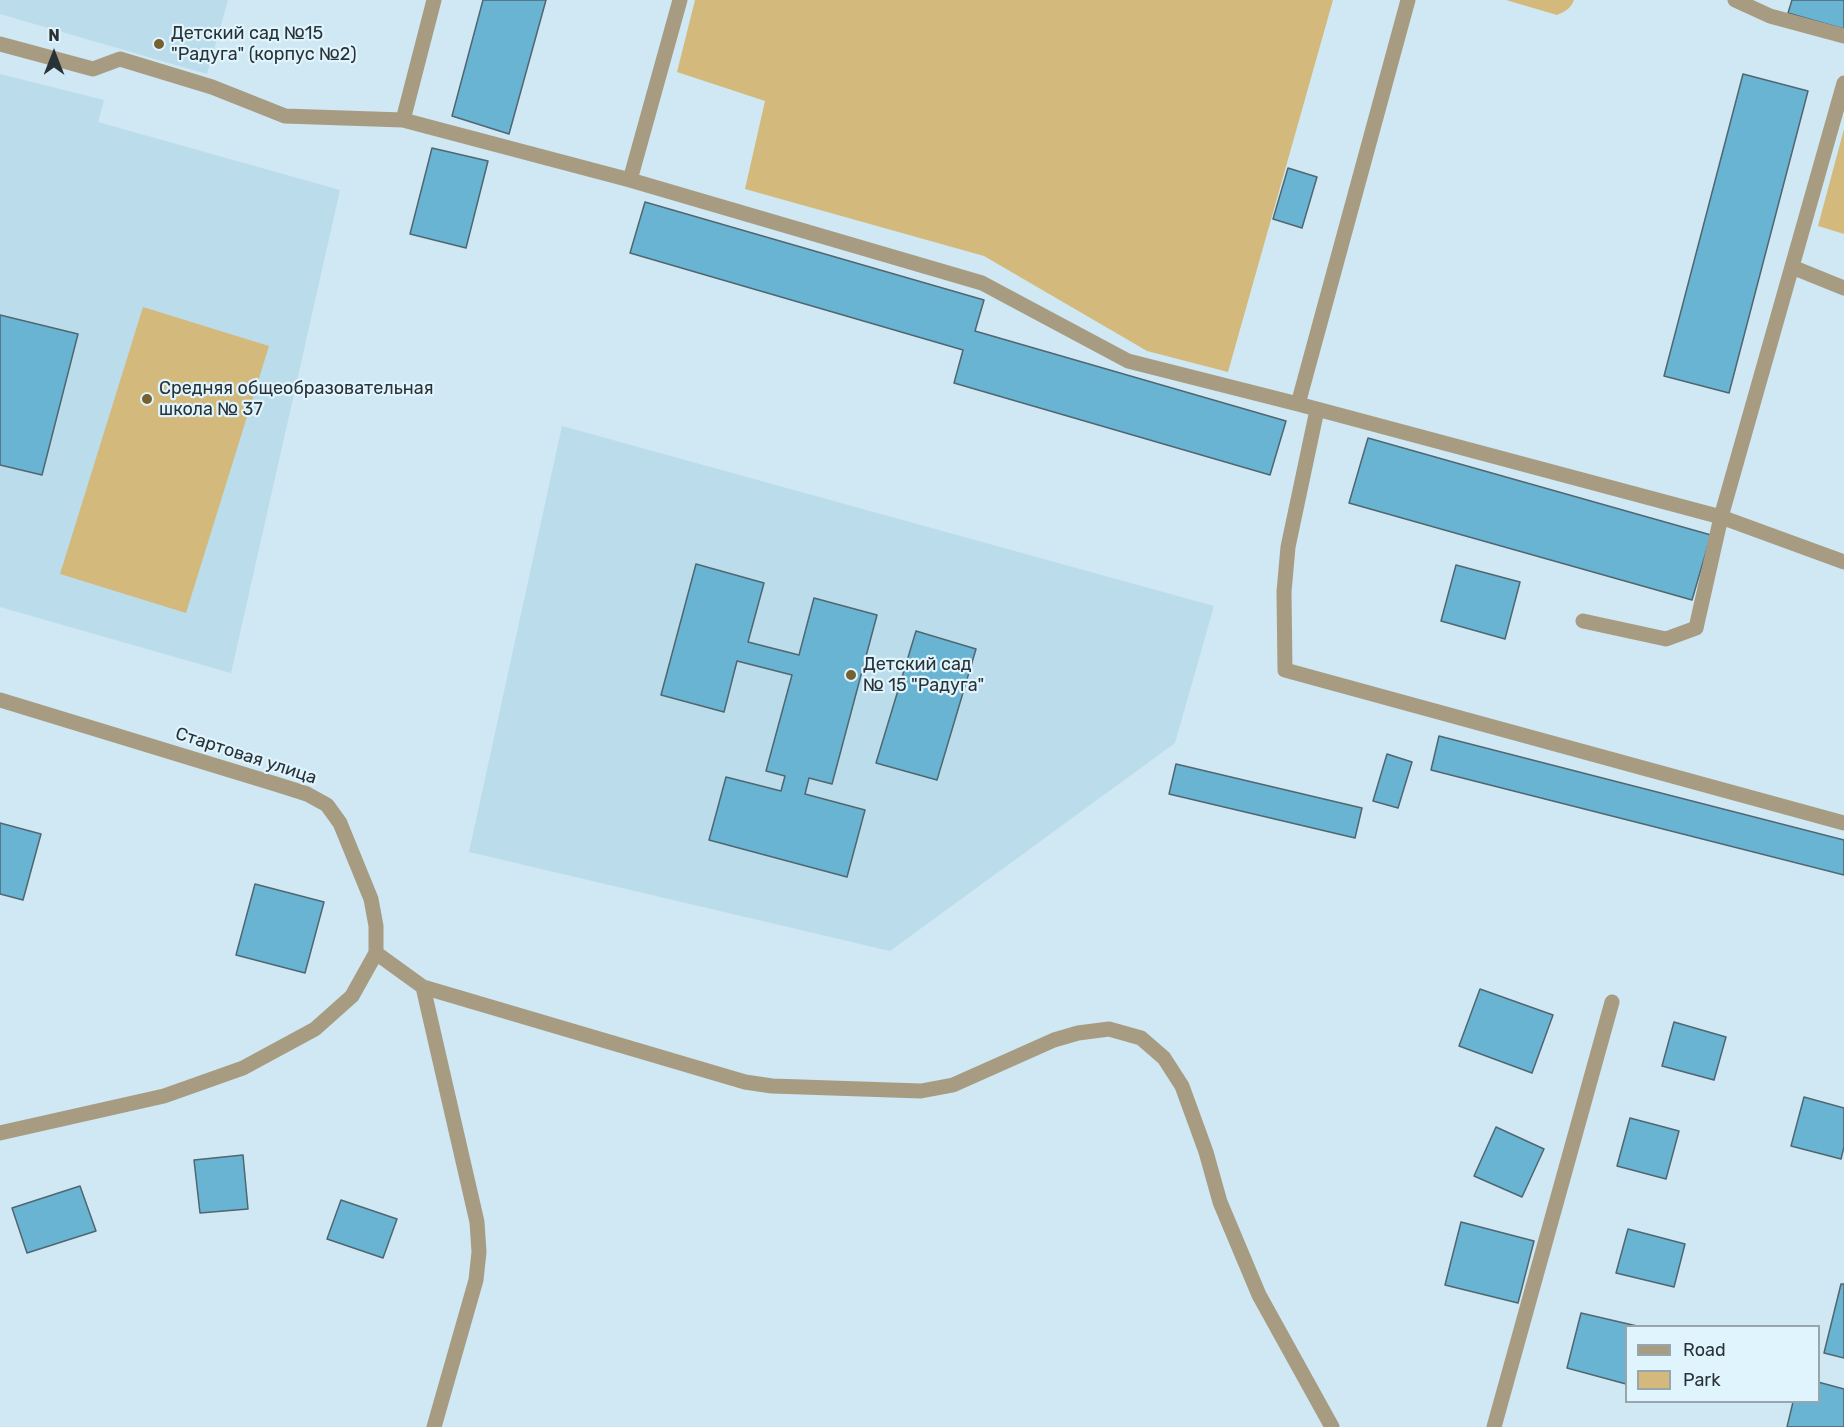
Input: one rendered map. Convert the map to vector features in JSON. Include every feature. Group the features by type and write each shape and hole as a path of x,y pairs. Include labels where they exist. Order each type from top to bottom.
{"street":[{"path":"403,120 434,0"},
{"path":"630,180 680,0"},
{"path":"1298,404 1408,0"},
{"path":"1735,0 1770,16 1844,36"},
{"path":"0,44 93,69 120,59 212,87 285,116 403,120 630,180 982,283 1128,362 1298,404 1721,517 1844,562"},
{"path":"1583,621 1666,639 1695,628 1721,517 1844,83"},
{"path":"1792,267 1844,288"},
{"path":"1317,410 1288,547 1284,592 1285,670 1844,823"},
{"name":"Стартовая улица","path":"0,700 307,794 327,805 340,823 371,899 376,926 376,953"},
{"path":"0,1133 164,1096 243,1068 315,1029 352,996 376,953 423,987 745,1082 772,1086 921,1090 953,1085 1054,1040 1078,1033 1109,1029 1141,1038 1164,1058 1182,1086 1206,1152 1220,1202 1259,1295 1332,1427"},
{"path":"423,987 477,1222 479,1252 476,1280 434,1427"},
{"path":"1494,1427 1612,1002"}],"shaded area":[{"name":"Детский сад №15 \"Радуга\" (корпус №2)","path":"0,0 228,0 207,74 0,14"},
{"name":"Средняя общеобразовательная школа № 37","path":"0,74 104,100 98,122 340,190 231,673 0,607"},
{"name":"Детский сад № 15 \"Радуга\"","path":"562,426 1214,606 1175,743 890,951 469,852"}],"green space":[{"path":"695,0 1333,0 1228,372 1147,351 984,256 745,189 765,101 677,72"},
{"path":"1506,0 1574,0 1563,13 1557,15"},
{"path":"1844,129 1844,234 1818,226"},
{"path":"143,307 269,346 186,613 60,574"}],"building":[{"path":"483,0 546,0 509,134 452,116"},
{"path":"1792,0 1844,0 1844,29 1788,13"},
{"path":"1743,74 1808,91 1729,393 1664,376"},
{"path":"432,148 488,161 466,248 410,234"},
{"path":"1288,168 1317,177 1302,228 1273,219"},
{"path":"645,202 984,300 975,331 1286,421 1270,475 954,383 963,350 630,253"},
{"path":"0,315 78,334 42,475 0,465"},
{"path":"1368,438 1711,535 1692,600 1349,503"},
{"path":"696,564 764,583 748,642 799,655 814,598 877,615 832,784 809,778 805,794 865,810 847,877 709,840 726,777 781,791 785,776 766,771 792,675 737,661 724,712 661,695"},
{"path":"1456,565 1520,582 1505,639 1441,621"},
{"path":"916,631 976,649 937,780 876,763"},
{"path":"1439,736 1844,840 1844,875 1431,770"},
{"path":"1387,754 1412,762 1398,808 1373,801"},
{"path":"1176,764 1362,808 1355,838 1169,794"},
{"path":"0,823 41,834 23,900 0,894"},
{"path":"255,884 324,902 305,973 236,955"},
{"path":"1480,989 1553,1015 1532,1073 1459,1046"},
{"path":"1674,1022 1726,1037 1714,1080 1662,1066"},
{"path":"1804,1097 1844,1108 1844,1147 1841,1159 1791,1146"},
{"path":"1630,1118 1679,1131 1666,1179 1617,1166"},
{"path":"1496,1127 1544,1149 1522,1197 1474,1176"},
{"path":"243,1155 248,1209 200,1213 194,1160"},
{"path":"80,1186 96,1231 27,1253 12,1208"},
{"path":"341,1200 397,1219 383,1258 327,1239"},
{"path":"1461,1222 1534,1241 1518,1303 1445,1285"},
{"path":"1628,1229 1685,1244 1674,1287 1616,1273"},
{"path":"1841,1284 1844,1284 1844,1358 1824,1353"},
{"path":"1581,1313 1633,1325 1625,1325 1625,1384 1567,1368"},
{"path":"1820,1383 1844,1389 1844,1427 1787,1427 1793,1403 1820,1403"}],"place":[{"name":"Детский сад №15 \"Радуга\" (корпус №2)","path":"159,44"},
{"name":"Средняя общеобразовательная школа № 37","path":"147,399"},
{"name":"Детский сад № 15 \"Радуга\"","path":"851,675"}]}
